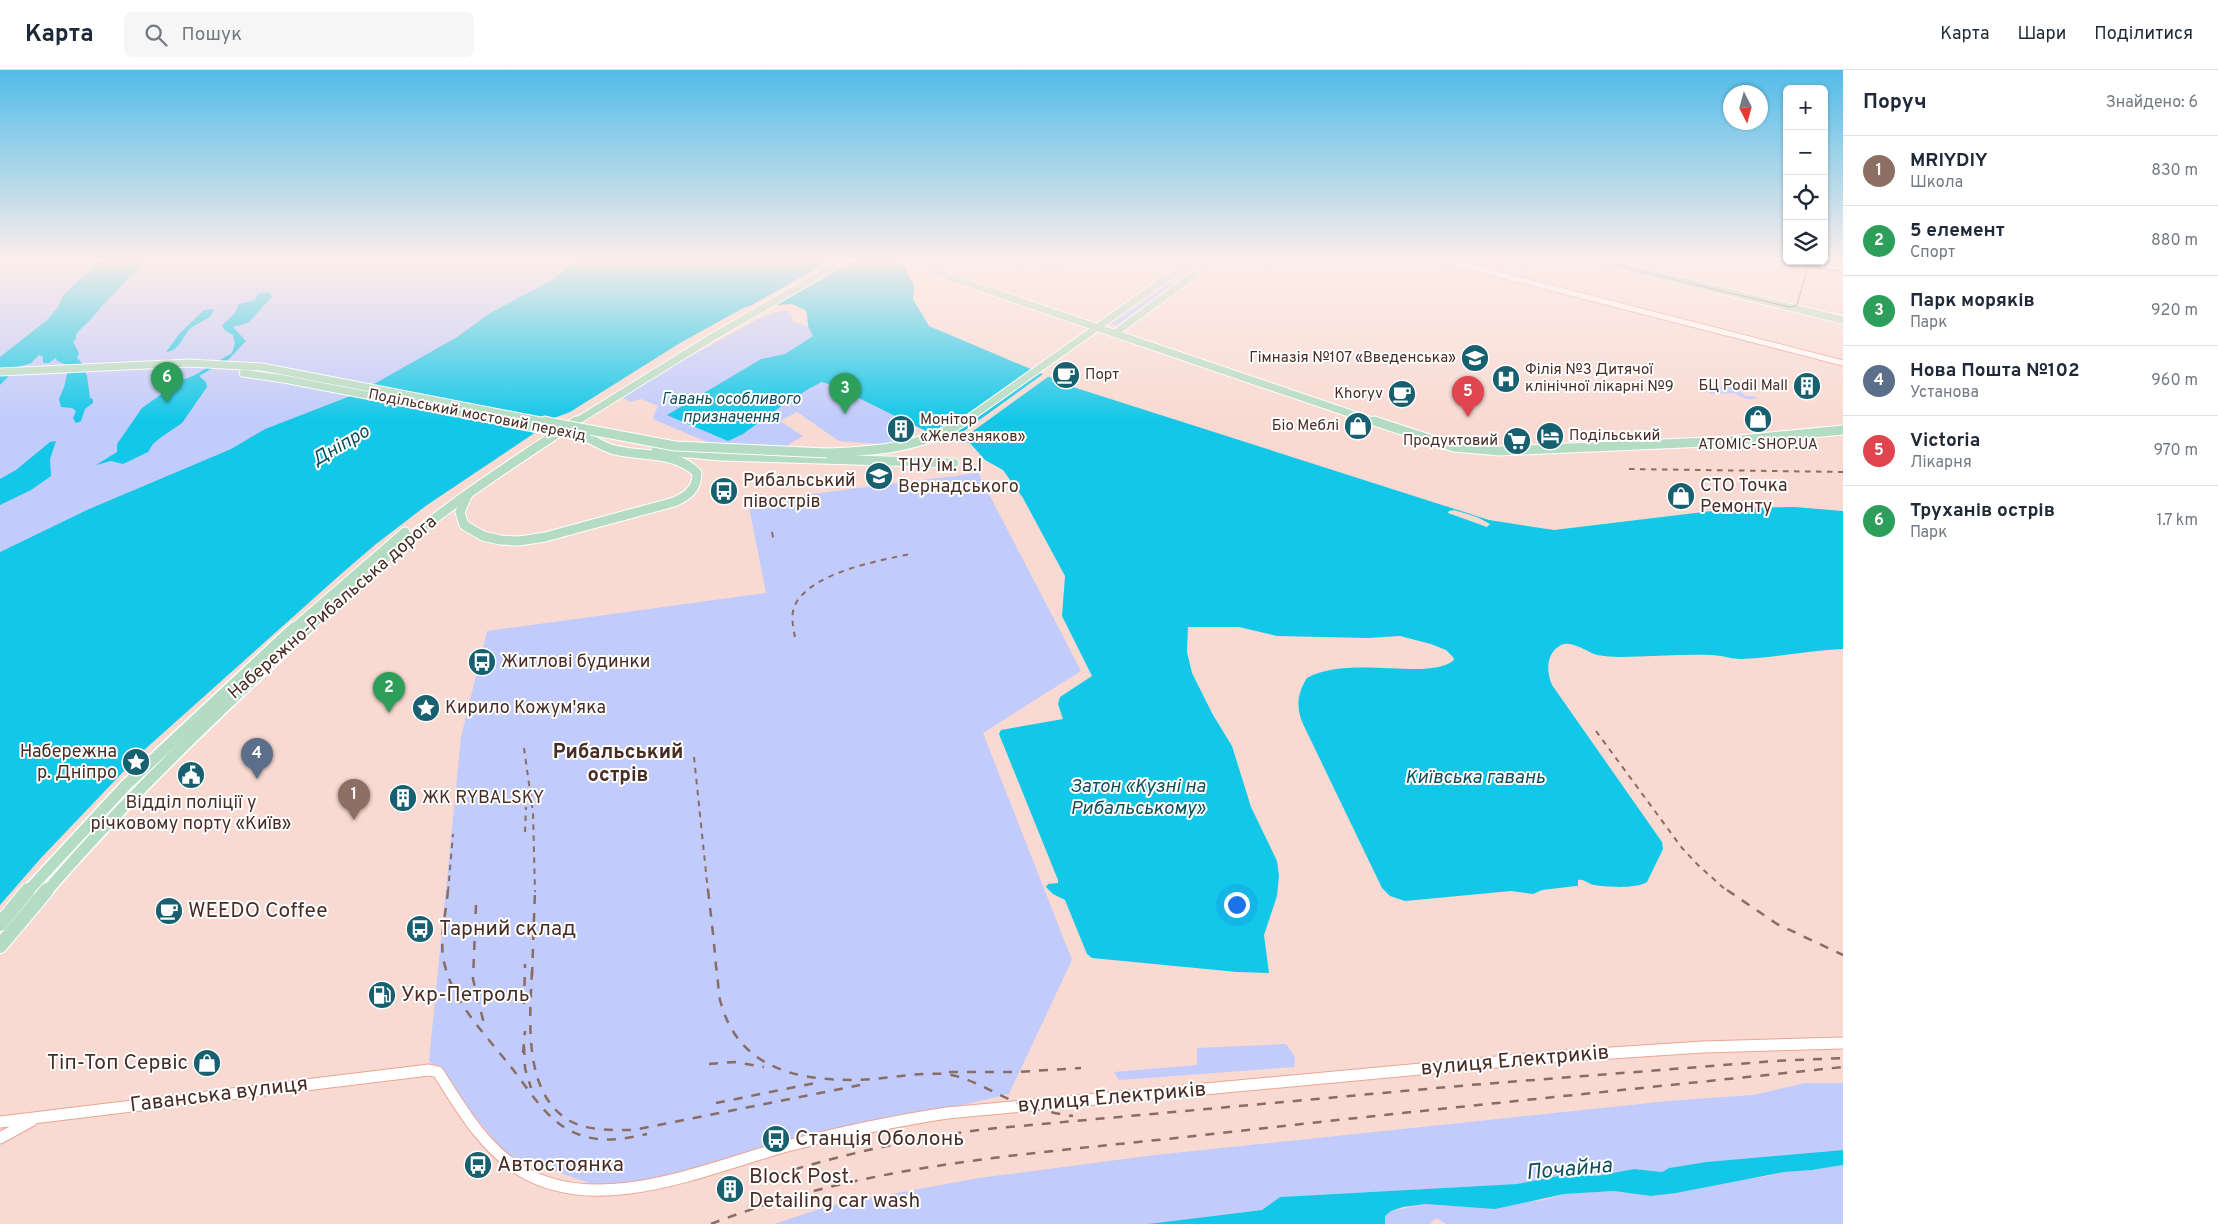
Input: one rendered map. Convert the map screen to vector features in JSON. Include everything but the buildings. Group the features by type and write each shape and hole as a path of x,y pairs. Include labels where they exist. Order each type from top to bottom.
{"main road":[{"path":"742,317 749,313"},
{"path":"742,317 750,313"},
{"path":"1047,313 1081,326 1085,331 1082,337"},
{"path":"1056,313 1443,440 1486,447 1738,436 1843,425"},
{"path":"1061,313 1098,326"},
{"name":"Подільський мостовий перехід","path":"827,453 898,447 946,432 980,411 1117,313"},
{"path":"1117,332 1143,313"},
{"path":"1813,313 1843,320"},
{"name":"Набережно-Рибальська дорога","path":"0,946 97,831 186,741 386,557 470,492 607,402 742,317"},
{"name":"Набережно-Рибальська дорога","path":"0,924 75,837 139,771 194,718 385,548 465,487 600,399 742,317"},
{"name":"Подільський мостовий перехід","path":"0,372 166,364 227,364 262,367 675,446 955,460 704,454 640,447 284,378 225,371 160,369 0,377"},
{"path":"1330,404 1441,444 1469,450 1488,451 1756,439 1843,430"},
{"path":"470,492 460,512 464,524 483,536 500,540 519,541 545,537 674,502 690,492 698,480 695,470 690,465 677,460 613,449 586,437"}],"street":[{"path":"1648,313 1843,363"},
{"name":"вулиця Електриків","path":"438,1072 463,1112 485,1142 512,1164 536,1178 564,1186 595,1190 650,1184 777,1149 882,1123 947,1113 1568,1056 1704,1047 1843,1042"},
{"name":"Гаванська вулиця","path":"0,1122 400,1072 423,1070 438,1072"},
{"path":"0,1138 36,1118"}],"shaded area":[{"path":"0,313 490,313 457,337 358,393 265,429 231,449 89,509 0,552"},
{"path":"774,313 791,313 793,322 808,326 813,336 785,354 761,359 668,415 743,434 806,389 825,382 915,425 913,429 908,429 909,440 896,445 839,441 797,412 780,421 803,436 786,446 773,447 766,444 749,447 714,445 655,420 653,417 658,406 641,399 630,402 621,397 662,372 762,317"},
{"path":"1123,313 1139,313 1119,327 1109,323"},
{"path":"1734,386 1746,396 1754,396 1757,399 1746,399 1734,393 1711,394 1702,387"},
{"path":"978,473 1081,671 983,733 1072,960 1009,1094 609,1190 506,1154 429,1061 461,737 487,631 766,593 748,502"},
{"path":"1286,1044 1295,1057 1294,1067 1119,1080 1114,1072 1197,1065 1197,1048"},
{"path":"1806,1083 1843,1083 1843,1150 1706,1162 1669,1168 1662,1172 1634,1169 1597,1176 1563,1175 1517,1184 1280,1197 1262,1210 1148,1224 774,1224 832,1205 979,1178 1155,1155 1668,1101 1753,1095"},
{"path":"1843,1165 1843,1224 1446,1224 1436,1218 1430,1224 1385,1224 1384,1221 1385,1216 1391,1211 1426,1204 1472,1207 1544,1200 1564,1194 1614,1191 1651,1196 1784,1172"}],"water":[{"path":"53,313 96,313 76,334 76,339 73,342 79,353 77,358 82,363 87,376 90,398 93,399 93,403 85,409 81,421 76,423 73,418 76,411 72,408 61,407 59,399 69,366 57,361 56,358 49,363 43,363 43,357 39,355 31,363 18,367 0,385 0,357 46,321"},
{"path":"201,313 213,313 210,317 192,327 180,344 166,352 180,333"},
{"path":"257,313 248,323 233,327 246,341 229,359 199,376 206,382 207,387 182,423 160,438 148,452 123,464 111,461 96,465 117,452 117,444 142,408 180,381 195,375 232,353 235,343 233,335 224,330 222,325 234,314"},
{"name":"Київська гавань","path":"490,313 734,313 680,343 570,412 554,418 427,505 376,544 143,751 41,858 0,905 0,552 89,509 231,449 265,429 358,393 457,337"},
{"name":"Київська гавань","path":"921,313 929,326 1073,387 1489,520 1554,530 1737,508 1794,507 1843,511 1843,649 1741,659 1711,655 1611,657 1597,655 1570,644 1561,645 1556,648 1550,657 1548,668 1552,685 1662,842 1663,849 1647,882 1636,886 1613,887 1594,885 1578,880 1578,886 1542,890 1533,894 1511,891 1405,901 1390,896 1382,888 1303,724 1299,712 1299,695 1307,678 1319,673 1347,668 1434,668 1450,663 1454,660 1453,657 1446,650 1431,644 1400,636 1368,638 1277,636 1239,627 1188,627 1187,652 1192,673 1213,715 1232,746 1251,807 1277,861 1279,876 1277,896 1264,935 1269,973 1237,972 1092,958 1087,954 1065,900 1053,894 1046,887 1048,884 1058,883 1058,880 999,734 1001,730 1063,719 1058,704 1060,697 1092,676 1062,616 1065,576 1023,498 1003,470 985,460 970,443 930,433 832,385 822,382 780,407 743,434 728,441 667,415 761,359 785,354 813,336 808,326 807,314"},
{"path":"56,441 50,459 51,476 31,490 0,505 0,479 16,470 50,442"},
{"path":"1843,1150 1843,1165 1784,1172 1651,1196 1614,1191 1564,1194 1495,1209 1426,1204 1403,1207 1391,1211 1385,1216 1385,1224 1148,1224 1262,1210 1280,1197 1517,1184 1563,1175 1597,1176 1634,1169 1662,1172 1669,1168 1706,1162"}],"pier":[{"path":"1046,372 1052,374 958,442 950,441"},
{"path":"1454,510 1477,517 1490,524 1487,527 1448,513"}],"railway":[{"path":"1629,469 1843,472"},
{"path":"772,532 774,543"},
{"path":"795,637 792,620 794,607 805,592 817,583 865,564 910,554"},
{"path":"1596,731 1682,848 1728,892"},
{"path":"524,748 533,812 535,891"},
{"path":"694,757 708,892"},
{"path":"525,832 526,807"},
{"path":"448,892 453,834"},
{"path":"448,890 442,944 448,977 463,1005 481,1031 541,1106 559,1123 580,1135 597,1139 614,1139 647,1134"},
{"path":"708,890 720,1000 728,1022 739,1040 753,1054 770,1065 809,1077 830,1079 864,1080 910,1075 953,1075 1011,1100 1049,1112 1073,1116"},
{"path":"1727,890 1777,924 1843,955"},
{"path":"532,976 535,891"},
{"path":"476,905 473,979 485,1028"},
{"path":"524,1004 525,964"},
{"path":"532,971 530,1032 536,1074 544,1093 555,1109 570,1121 585,1127 634,1130 860,1085"},
{"path":"523,1053 525,1031"},
{"path":"524,1046 525,1068 531,1088"},
{"path":"760,1180 872,1149 987,1129 1470,1085 1775,1061 1843,1058"},
{"path":"709,1064 735,1062 764,1067"},
{"path":"711,1224 769,1204 827,1188 885,1175 945,1165 1064,1150 1843,1067"},
{"path":"949,1072 1016,1072 1081,1068"},
{"path":"716,1103 820,1082"}],"place":[{"name":"Гімназія №107 «Введенська»","path":"1475,358"},
{"name":"Порт","path":"1066,375"},
{"name":"Філія №3 Дитячої клінічної лікарні №9","path":"1506,379"},
{"name":"БЦ Podil Mall","path":"1807,386"},
{"name":"Khoryv","path":"1402,394"},
{"name":"Труханів острів","path":"167,403"},
{"name":"Парк моряків","path":"845,414"},
{"name":"Victoria","path":"1468,417"},
{"name":"ATOMIC-SHOP.UA","path":"1758,419"},
{"name":"Біо Меблі","path":"1358,426"},
{"name":"Монітор «Железняков»","path":"901,429"},
{"name":"Подільський","path":"1550,436"},
{"name":"Продуктовий","path":"1517,441"},
{"name":"ТНУ ім. В.І Вернадського","path":"879,476"},
{"name":"Рибальський півострів","path":"724,491"},
{"name":"СТО Точка Ремонту","path":"1681,496"},
{"name":"Житлові будинки","path":"482,662"},
{"name":"Кирило Кожум'яка","path":"426,708"},
{"name":"5 елемент","path":"389,713"},
{"name":"Набережна р. Дніпро","path":"136,762"},
{"name":"Відділ поліції у річковому порту «Київ»","path":"191,775"},
{"name":"Нова Пошта №102","path":"257,779"},
{"name":"ЖК RYBALSKY","path":"403,798"},
{"name":"MRIYDIY","path":"354,820"},
{"name":"WEEDO Coffee","path":"169,911"},
{"name":"Тарний склад","path":"420,929"},
{"name":"Укр-Петроль","path":"382,995"},
{"name":"Тіп-Топ Сервіс","path":"207,1063"},
{"name":"Cтанція Оболонь","path":"776,1139"},
{"name":"Автостоянка","path":"478,1165"},
{"name":"Block Post. Detailing car wash","path":"730,1189"}],"district":[{"name":"Рибальський острів","path":"618,764"}],"water label":[{"name":"Гавань особливого призначення","path":"731,409"},
{"name":"Дніпро","path":"341,446"},
{"name":"Затон «Кузні на Рибальському»","path":"1138,798"},
{"name":"Почайна","path":"1569,1170"}]}
